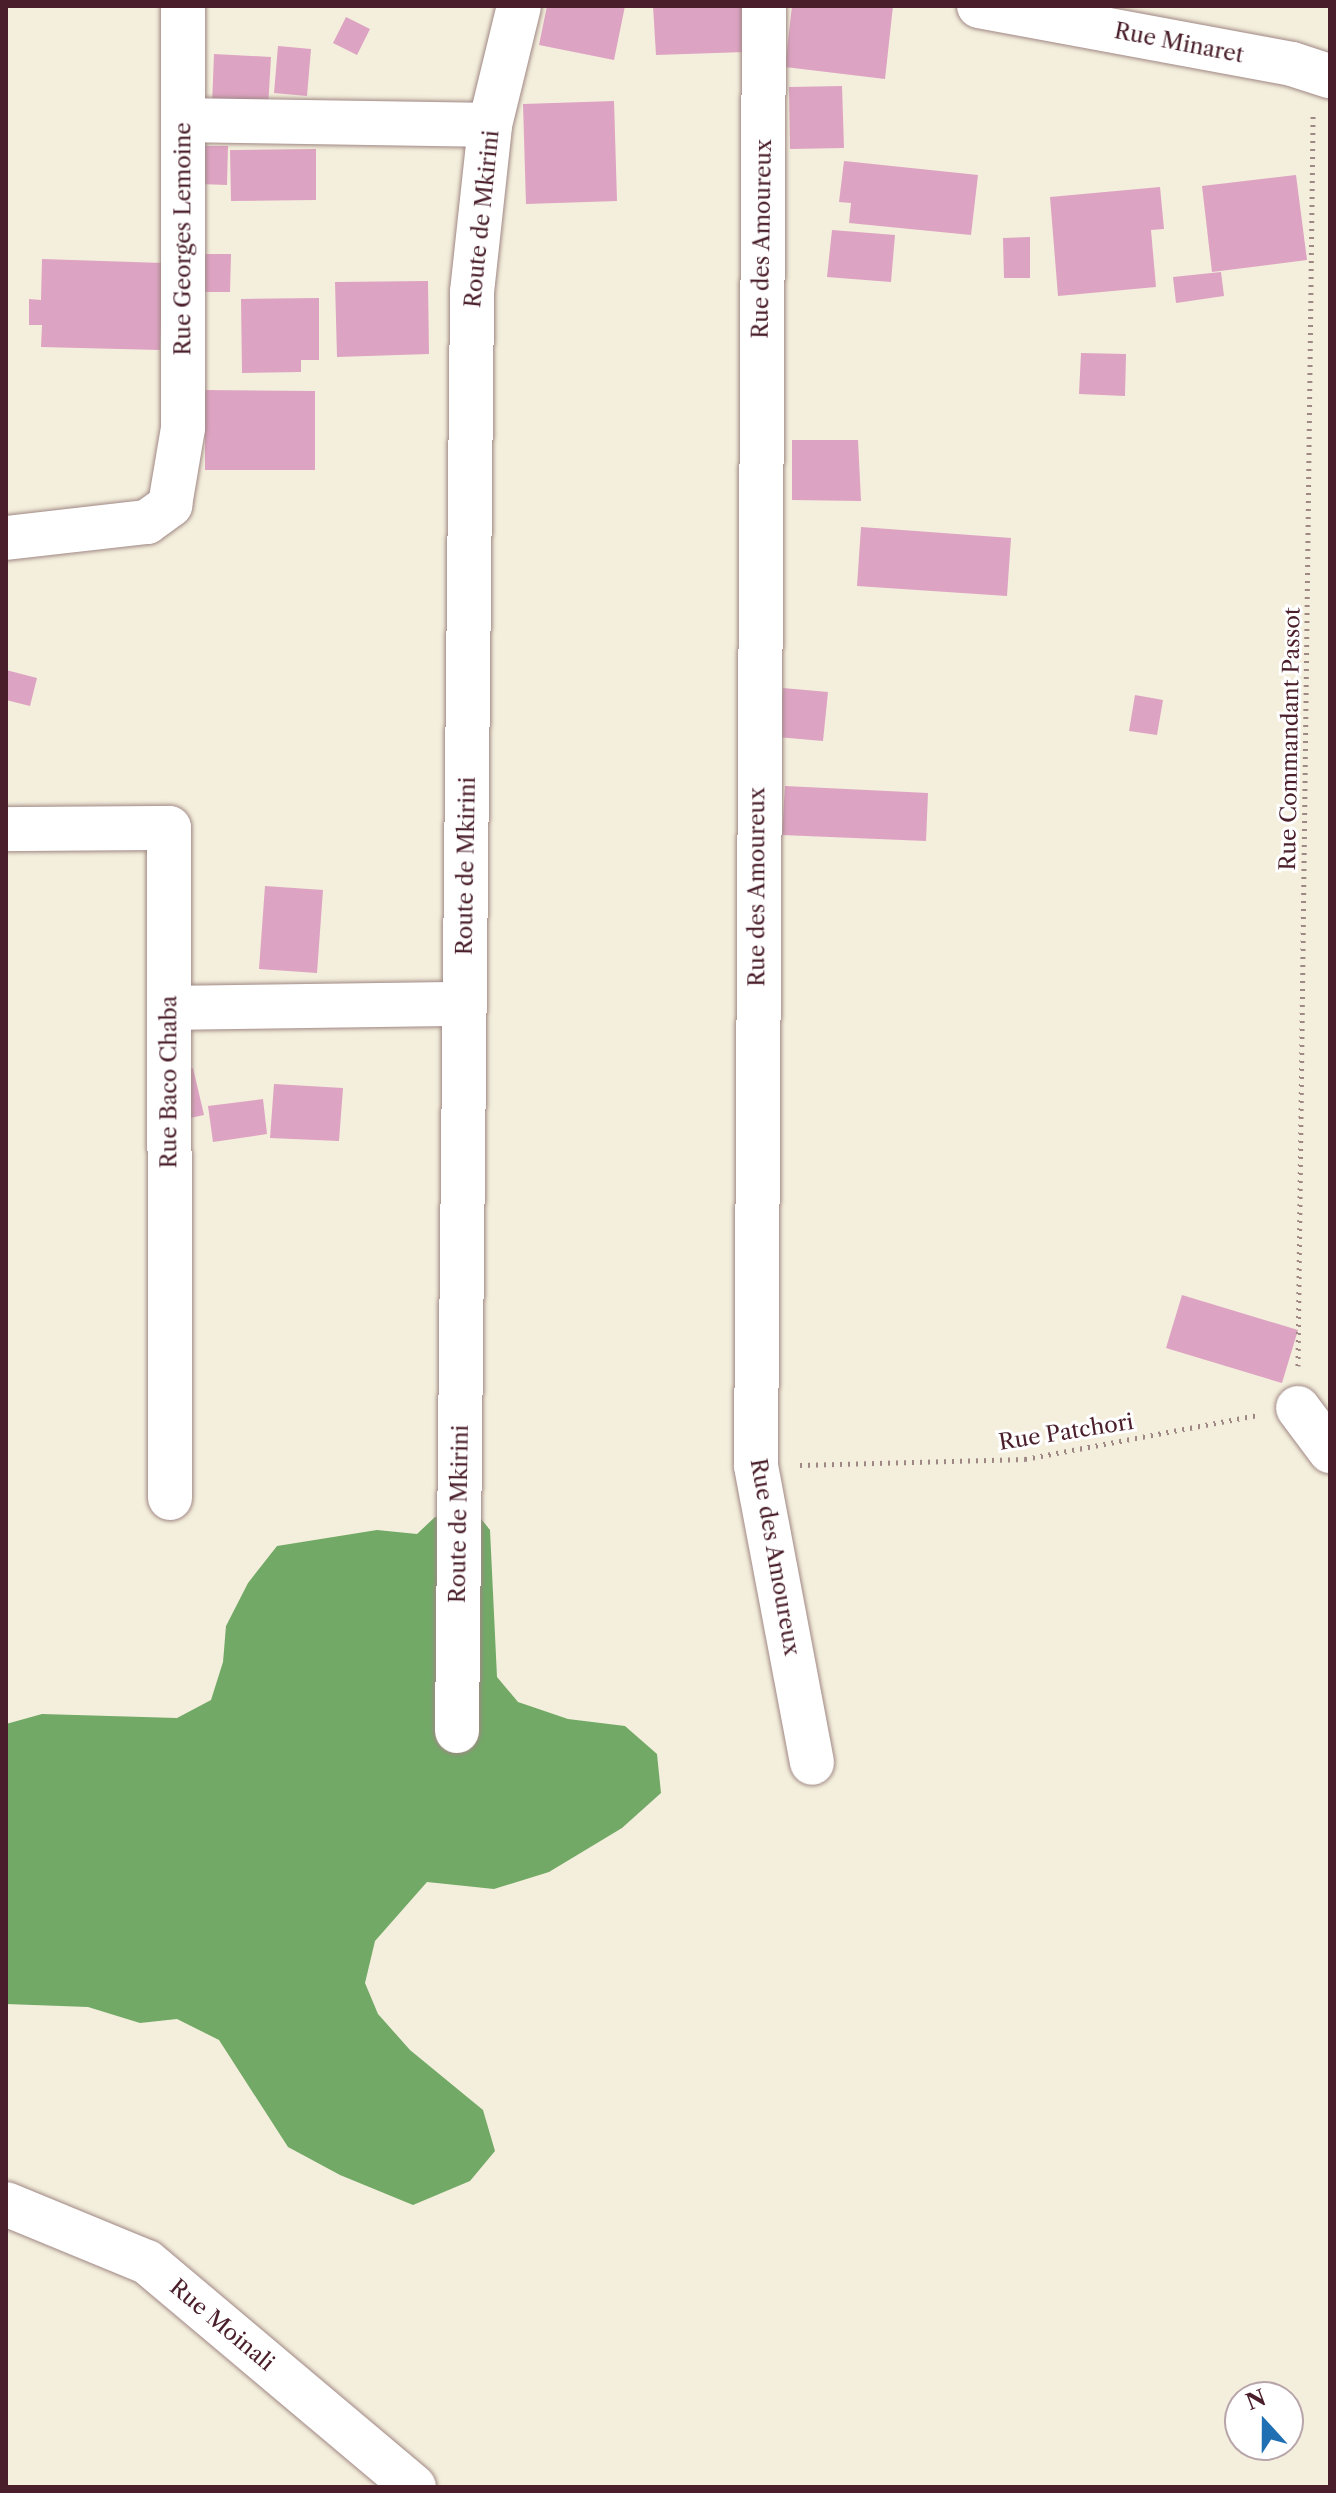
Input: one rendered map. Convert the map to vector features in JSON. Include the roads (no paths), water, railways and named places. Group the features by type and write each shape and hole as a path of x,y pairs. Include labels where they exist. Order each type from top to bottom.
{"street":[{"name":"Rue Georges Lemoine","path":"6,538 147,522 170,505 183,428 183,6"},
{"name":"Route de Mkirini","path":"457,1731 472,292 490,125 519,6"},
{"name":"Rue des Amoureux","path":"764,6 756,1466 812,1763"},
{"name":"Rue Minaret","path":"979,6 1322,73"},
{"path":"184,120 490,125"},
{"name":"Rue Baco Chaba","path":"6,829 169,828 170,1498"},
{"path":"169,1008 464,1004"},
{"path":"1298,1408 1330,1451"},
{"name":"Rue Moinali","path":"6,2204 147,2262 414,2487"}]}
